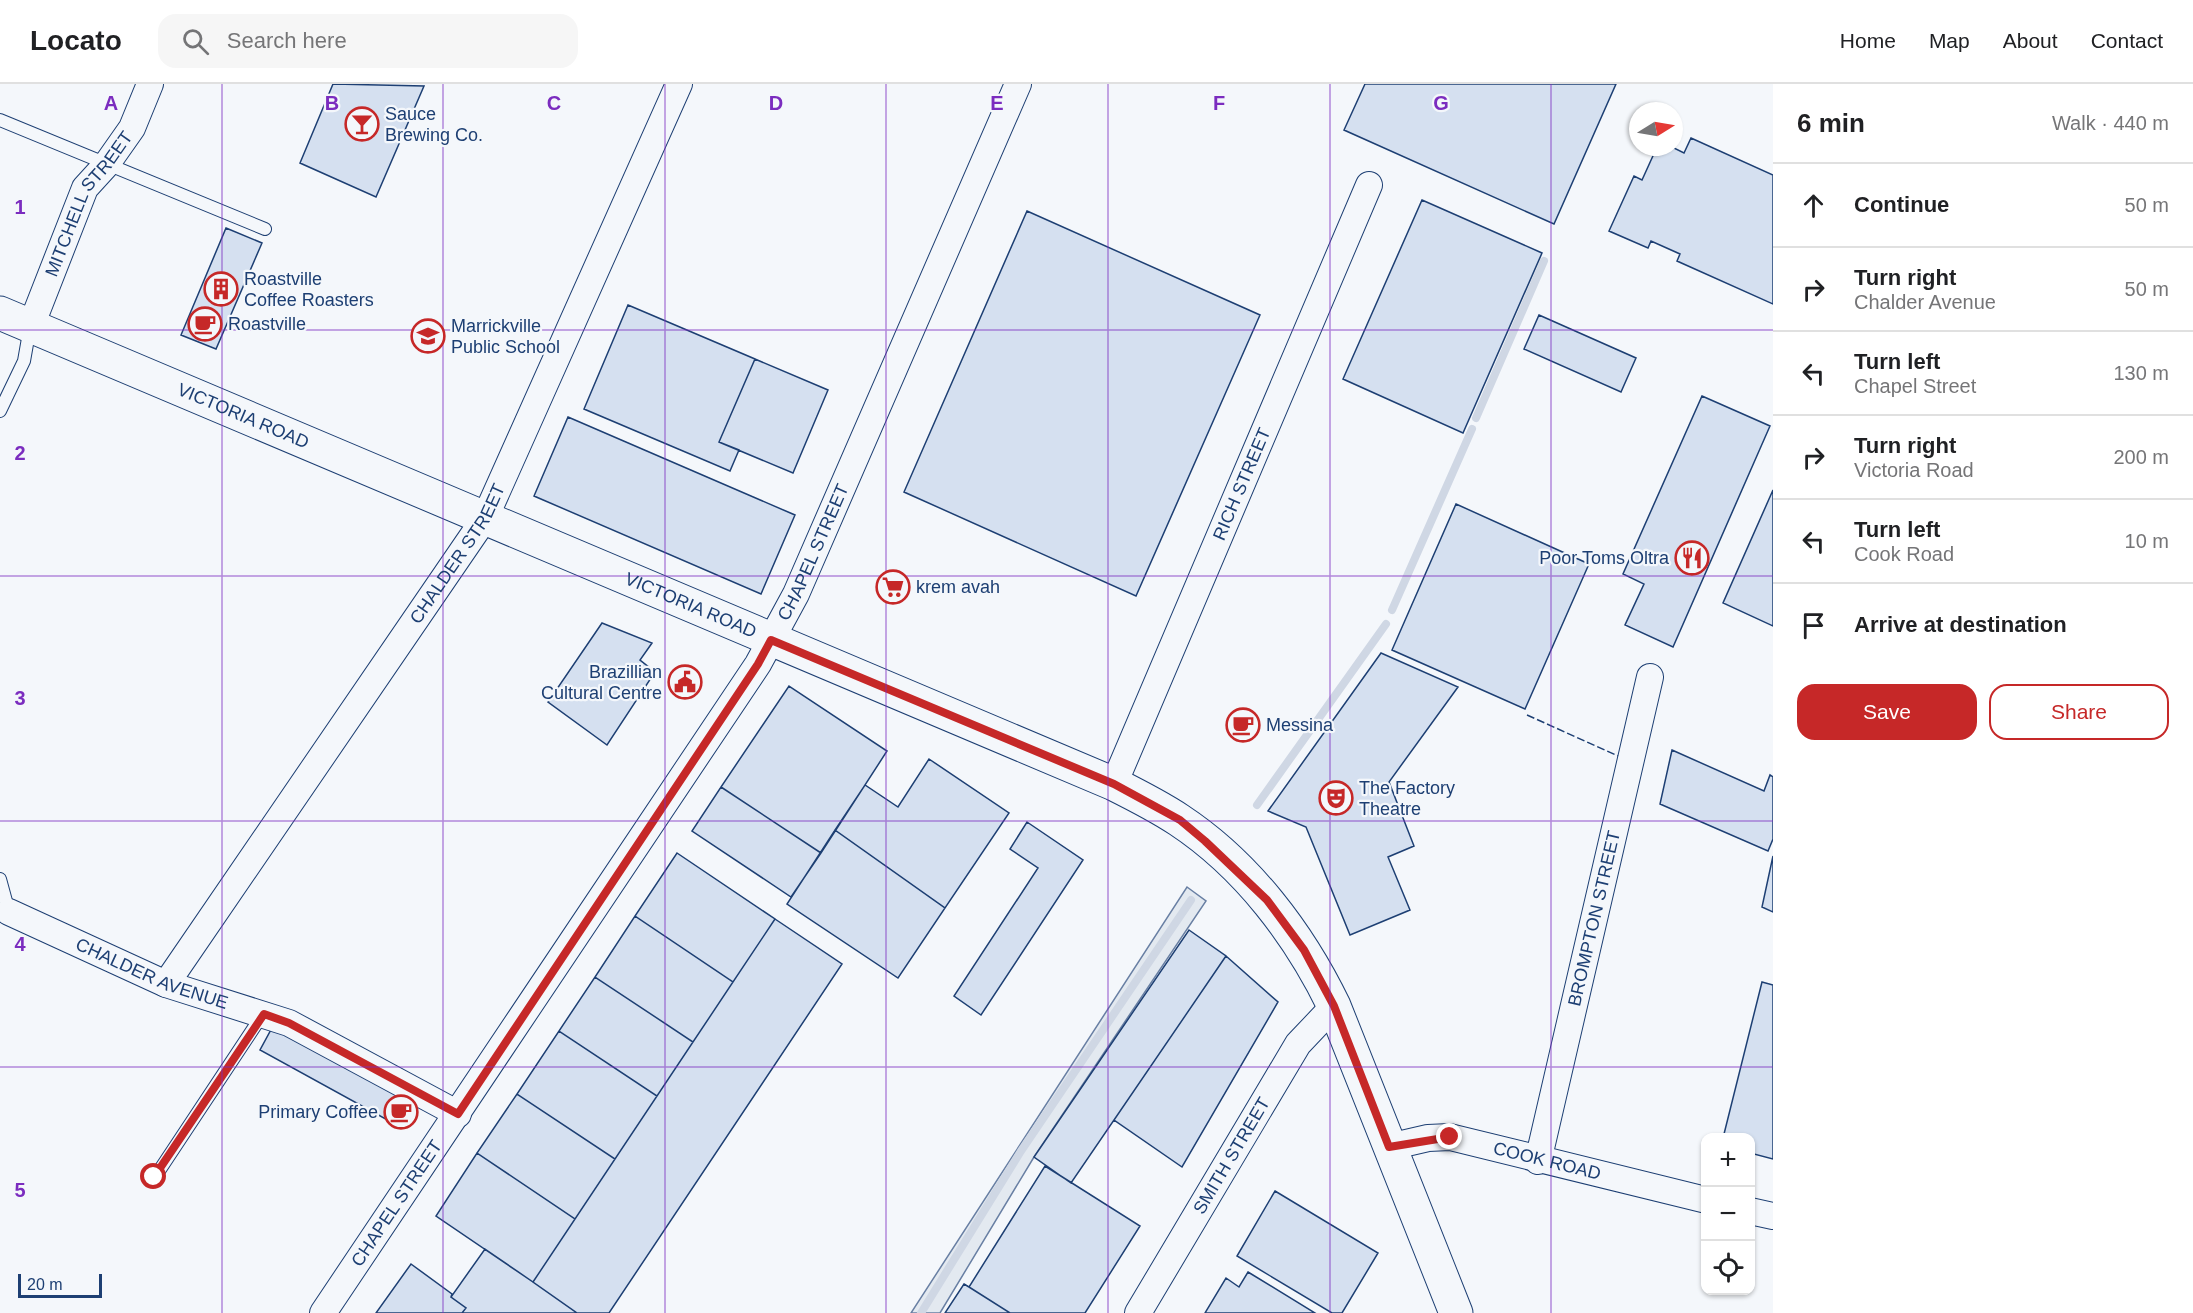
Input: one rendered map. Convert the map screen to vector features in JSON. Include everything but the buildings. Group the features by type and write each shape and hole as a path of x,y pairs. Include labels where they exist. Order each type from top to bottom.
{"main road":[{"name":"VICTORIA ROAD","path":"0,314 1114,784 1180,820 1238,869 1267,900 1304,950 1334,1006 1456,1313"}],"street":[{"name":"MITCHELL STREET","path":"31,326 85,188 106,165 132,129 150,84"},
{"name":"CHALDER STREET","path":"166,984 485,519 679,84"},
{"name":"CHAPEL STREET","path":"323,1313 758,664 800,583 1018,84"},
{"name":"RICH STREET","path":"1114,784 1369,185"},
{"name":"BROMPTON STREET","path":"1538,1161 1650,677"},
{"name":"CHALDER AVENUE","path":"9,912 166,984 289,1023 458,1114"},
{"name":"SMITH STREET","path":"1138,1313 1298,1044 1334,1006"},
{"name":"COOK ROAD","path":"1389,1147 1450,1137 1538,1161 1701,1199"},
{"path":"1755,1212 1773,1216"}],"lane":[{"path":"0,120 265,229"},
{"path":"0,411 24,361 31,326"},
{"path":"0,879 9,912"},
{"path":"154,1177 264,1014"}],"shaded area":[{"path":"1187,887 1206,901 1034,1157 940,1313 911,1313"}],"waterway":[{"path":"1476,418 1544,261"},
{"path":"1392,610 1472,429"},
{"path":"1257,805 1386,624"},
{"path":"921,1313 1021,1151 1191,900"}],"fence":[{"path":"1527,715 1618,756"}],"place":[{"name":"Sauce Brewing Co.","path":"362,124"},
{"name":"Roastville Coffee Roasters","path":"221,289"},
{"name":"Roastville","path":"205,324"},
{"name":"Marrickville Public School","path":"428,336"},
{"name":"Poor Toms Oltra","path":"1692,558"},
{"name":"krem avah","path":"893,587"},
{"name":"Brazillian Cultural Centre","path":"685,682"},
{"name":"Messina","path":"1243,725"},
{"name":"The Factory Theatre","path":"1336,798"},
{"name":"Primary Coffee","path":"401,1112"}],"route":[{"path":"154,1177 264,1014 289,1023 458,1114 758,664 771,640 1114,784 1180,820 1238,869 1267,900 1304,950 1334,1006 1389,1147 1428,1138 1450,1137"}]}
